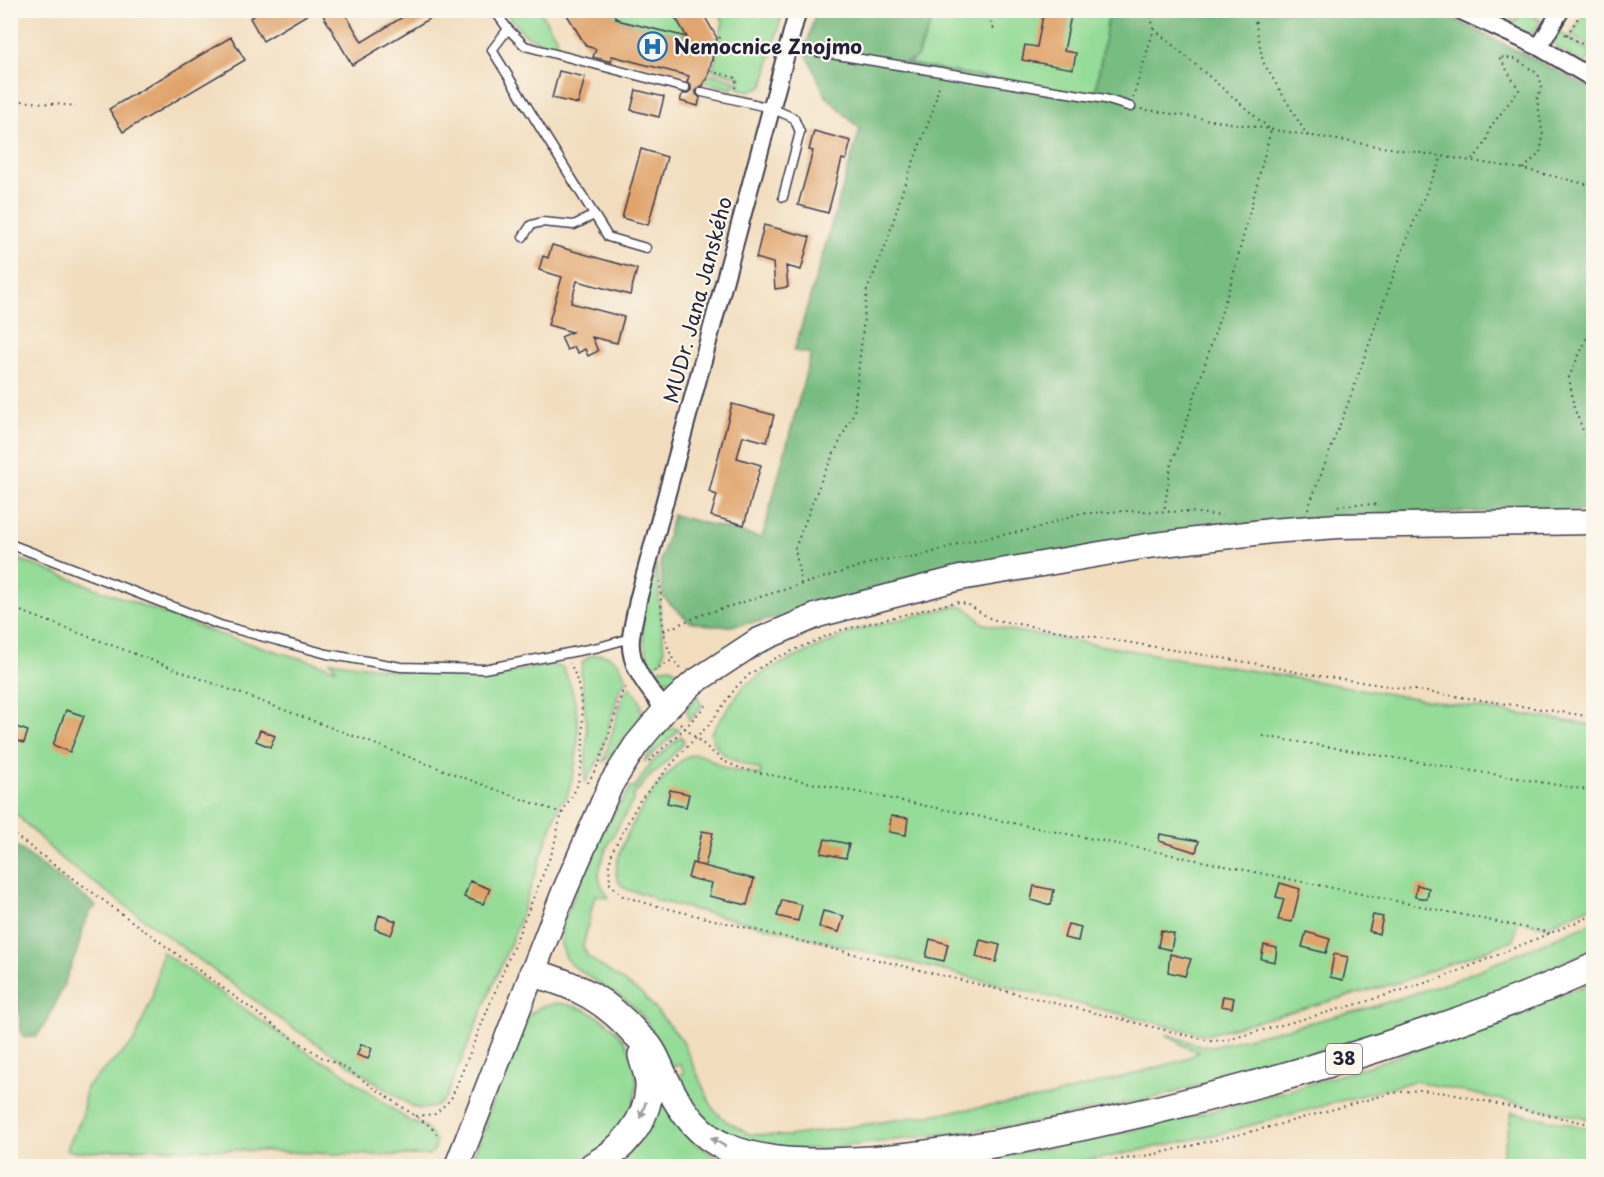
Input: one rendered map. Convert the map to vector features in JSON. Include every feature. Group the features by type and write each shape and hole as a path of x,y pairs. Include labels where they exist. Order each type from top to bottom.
{"main road":[{"path":"457,1167 564,892 611,784 636,745 665,710 693,683 757,640 787,627 857,604 960,578 1148,546 1271,531 1338,526 1593,522"},
{"name":"38","path":"867,1167 898,1158 980,1147 1099,1124 1217,1096 1377,1049 1477,1014 1593,967"},
{"path":"533,973 566,984 595,998 624,1019 650,1048 674,1096 693,1123 724,1146 759,1158 792,1163 898,1158"},
{"path":"593,1167 604,1161 630,1136 645,1110 649,1088 636,1033"}],"street":[{"name":"MUDr. Jana Janského","path":"631,638 638,600 798,10"},
{"path":"1459,10 1539,47 1593,79"},
{"path":"1539,47 1562,10"},
{"path":"631,638 631,652 641,678 665,710"}],"lane":[{"path":"494,10 525,46 685,88"},
{"path":"508,29 492,50 594,215 608,237 645,248"},
{"path":"788,47 1105,99 1131,107"},
{"path":"702,92 771,108 794,118 800,132 783,197"},
{"path":"523,237 531,225 542,222 574,225 594,215"},
{"path":"10,544 220,625 327,654 401,667 484,669 599,647 631,638"}],"path":[{"path":"993,10 991,22 994,30"},
{"path":"1149,10 1154,29 1131,107 1308,137 1523,169 1593,186"},
{"path":"1253,10 1263,62 1308,137"},
{"path":"1528,10 1543,20"},
{"path":"1567,35 1582,10"},
{"path":"1154,29 1271,130"},
{"path":"1558,30 1593,50"},
{"path":"720,37 710,71 737,78 733,93"},
{"path":"1472,162 1486,142 1491,126 1520,90 1499,57 1516,59 1538,74 1542,86 1537,99 1543,136 1540,153 1523,169"},
{"path":"801,584 795,548 823,476 854,412 867,290 887,242 903,189 933,110 942,73"},
{"path":"10,100 76,106"},
{"path":"1164,512 1171,464 1233,276 1271,130"},
{"path":"1308,509 1384,297 1442,157"},
{"path":"1593,321 1569,377 1574,408 1587,440 1593,473"},
{"path":"649,762 685,728 705,705 693,683 672,660 667,649 660,577"},
{"path":"1593,717 1301,673 1012,623 991,619 967,604 955,602 838,631 776,658 751,673 736,686 709,725 640,800 613,850 609,866 610,884 623,896 672,910 1210,1041 1237,1037 1434,981 1593,915"},
{"path":"10,607 562,813"},
{"path":"416,1116 435,1114 451,1098 553,850 562,813 577,785 583,736 582,711 575,673 565,653"},
{"path":"588,783 600,761 623,690 672,660"},
{"path":"665,710 723,761 740,768 1551,933"},
{"path":"1263,736 1593,791"},
{"path":"10,832 279,1029 323,1058 344,1067 430,1126 439,1137"},
{"path":"1080,1167 1156,1154 1266,1128 1392,1093 1420,1090 1593,1125"}],"green space":[{"path":"1587,10 1593,11 1593,48 1571,35"},
{"path":"504,11 540,11 557,39 558,46 550,48 524,34"},
{"path":"612,11 671,11 687,37 621,21"},
{"path":"720,11 783,11 763,86 760,88 740,89 737,86 740,77 713,70 723,22"},
{"path":"816,11 935,11 918,55 903,63 1095,96 1109,11 1438,11 1593,89 1593,511 1456,512 1402,515 731,626 713,626 689,621 663,597 660,563 673,515 762,538 811,354 794,351 860,129 826,96 805,51"},
{"path":"936,11 1110,11 1094,97 908,64 918,55"},
{"path":"1479,11 1517,11 1507,28"},
{"path":"1522,11 1541,20 1530,37 1509,30"},
{"path":"1559,32 1593,53 1585,64 1559,50 1554,44 1555,36"},
{"path":"708,73 735,80 732,89 704,82"},
{"path":"10,556 218,634 336,669 330,661 391,670 470,675 505,673 551,665 562,667 574,698 577,715 577,749 571,783 566,799 560,802 516,930 446,1097 440,1104 424,1109 415,1108 287,1024 58,856 11,809"},
{"path":"656,564 664,651 662,660 652,667 643,628 646,603"},
{"path":"956,606 967,608 982,623 1009,630 1444,703 1593,725 1593,906 1545,926 1517,921 1514,940 1400,982 1206,1035 655,900 622,886 616,870 628,833 653,793 680,762 696,754 728,769 760,775 761,770 737,762 723,753 713,741 711,733 744,686 769,669 857,630"},
{"path":"602,654 619,664 627,682 620,688 600,757 585,783 587,731 581,672 583,662 590,656"},
{"path":"671,667 683,678 668,680 655,673 662,668"},
{"path":"631,687 641,704 639,719 628,736 603,763 624,693"},
{"path":"697,695 702,706 689,721 687,708"},
{"path":"674,728 679,730 644,762 658,736"},
{"path":"681,736 684,741 682,745 656,772 653,772 633,796 634,799 607,847 599,877 609,898 595,895 583,946 588,957 643,995 682,1040 713,1109 726,1121 749,1134 788,1136 1044,1098 1181,1061 1199,1052 1186,1047 1166,1034 1199,1045 1215,1046 1369,1008 1450,982 1593,922 1594,949 1482,997 1365,1038 1158,1097 1027,1124 822,1149 782,1149 748,1145 708,1123 674,1077 684,1073 680,1064 670,1068 646,1021 631,1004 571,965 561,944 562,924 603,831 631,787 635,788 650,764"},
{"path":"11,842 96,906 88,916 59,996 36,1037 24,1037 21,1029 11,953"},
{"path":"162,952 314,1057 336,1068 411,1122 424,1126 436,1140 435,1149 429,1155 169,1148 89,1152 66,1150 82,1117 86,1087 134,1042 152,998"},
{"path":"1593,982 1593,1120 1415,1081 1218,1134 1108,1157 1048,1166 939,1166 1107,1136 1272,1095 1434,1044"},
{"path":"557,1003 578,1007 596,1015 612,1027 624,1041 633,1058 637,1076 635,1096 622,1129 603,1148 574,1162 529,1168 469,1166 483,1131 488,1126 484,1123 524,1019 540,1007"},
{"path":"658,1091 686,1135 715,1156 730,1163 612,1166"},
{"path":"1512,1112 1593,1129 1593,1166 1500,1166"}],"building":[{"path":"263,10 315,10 263,41 250,18"},
{"path":"320,10 343,10 362,42 414,10 444,10 352,65"},
{"name":"Nemocnice Znojmo","path":"564,10 612,10 616,18 621,21 687,37 671,10 701,10 717,38 707,80 696,90 700,98 698,106 680,101 682,94 687,94 691,90 687,82 689,76 612,56 611,62 593,57 596,49 586,46"},
{"path":"1044,10 1072,10 1064,51 1076,53 1073,69 1022,60 1025,45 1037,47"},
{"path":"231,37 245,60 123,132 109,109"},
{"path":"559,71 585,77 578,104 552,98"},
{"path":"636,90 664,97 659,117 631,110"},
{"path":"814,131 851,141 846,160 842,159 828,213 798,205 813,151 809,150"},
{"path":"641,149 667,157 648,225 622,218"},
{"path":"764,225 810,237 801,270 786,266 788,287 775,289 773,263 756,258"},
{"path":"552,245 637,269 630,295 577,281 571,303 624,317 617,343 592,337 598,351 588,356 585,349 578,353 574,347 567,350 561,337 572,332 548,325 562,277 539,270 543,256 548,258"},
{"path":"732,404 774,415 767,442 743,436 737,458 761,465 744,525 711,516 717,495 709,492"},
{"path":"66,710 84,716 70,752 53,745"},
{"path":"16,727 28,731 24,743 12,739"},
{"path":"260,730 275,736 270,747 256,741"},
{"path":"670,790 689,794 686,807 667,803"},
{"path":"891,816 908,818 906,835 889,832"},
{"path":"702,831 713,833 705,866 695,864"},
{"path":"1160,834 1199,841 1196,852 1159,841"},
{"path":"825,839 849,844 846,858 821,853"},
{"path":"692,863 754,879 747,905 709,896 712,883 688,878"},
{"path":"470,881 490,889 483,904 464,897"},
{"path":"1280,883 1300,889 1292,922 1278,920 1284,899 1276,897"},
{"path":"1417,885 1429,888 1427,899 1415,897"},
{"path":"1034,886 1054,890 1051,905 1031,900"},
{"path":"782,900 802,905 798,921 777,916"},
{"path":"823,911 844,916 839,932 819,927"},
{"path":"379,915 396,921 391,935 375,929"},
{"path":"1373,915 1383,917 1379,934 1369,931"},
{"path":"1068,924 1081,927 1078,941 1064,938"},
{"path":"1161,930 1174,934 1171,950 1158,947"},
{"path":"1306,932 1330,939 1326,953 1302,947"},
{"path":"930,939 948,944 944,961 926,957"},
{"path":"980,940 1000,945 996,962 976,957"},
{"path":"1264,945 1277,948 1275,962 1261,959"},
{"path":"1170,954 1191,959 1185,976 1168,972"},
{"path":"1334,954 1348,957 1343,980 1330,977"},
{"path":"1223,996 1234,998 1232,1008 1221,1006"},
{"path":"361,1044 372,1048 368,1059 357,1055"}],"place":[{"name":"Nemocnice Znojmo","path":"653,47"}]}
